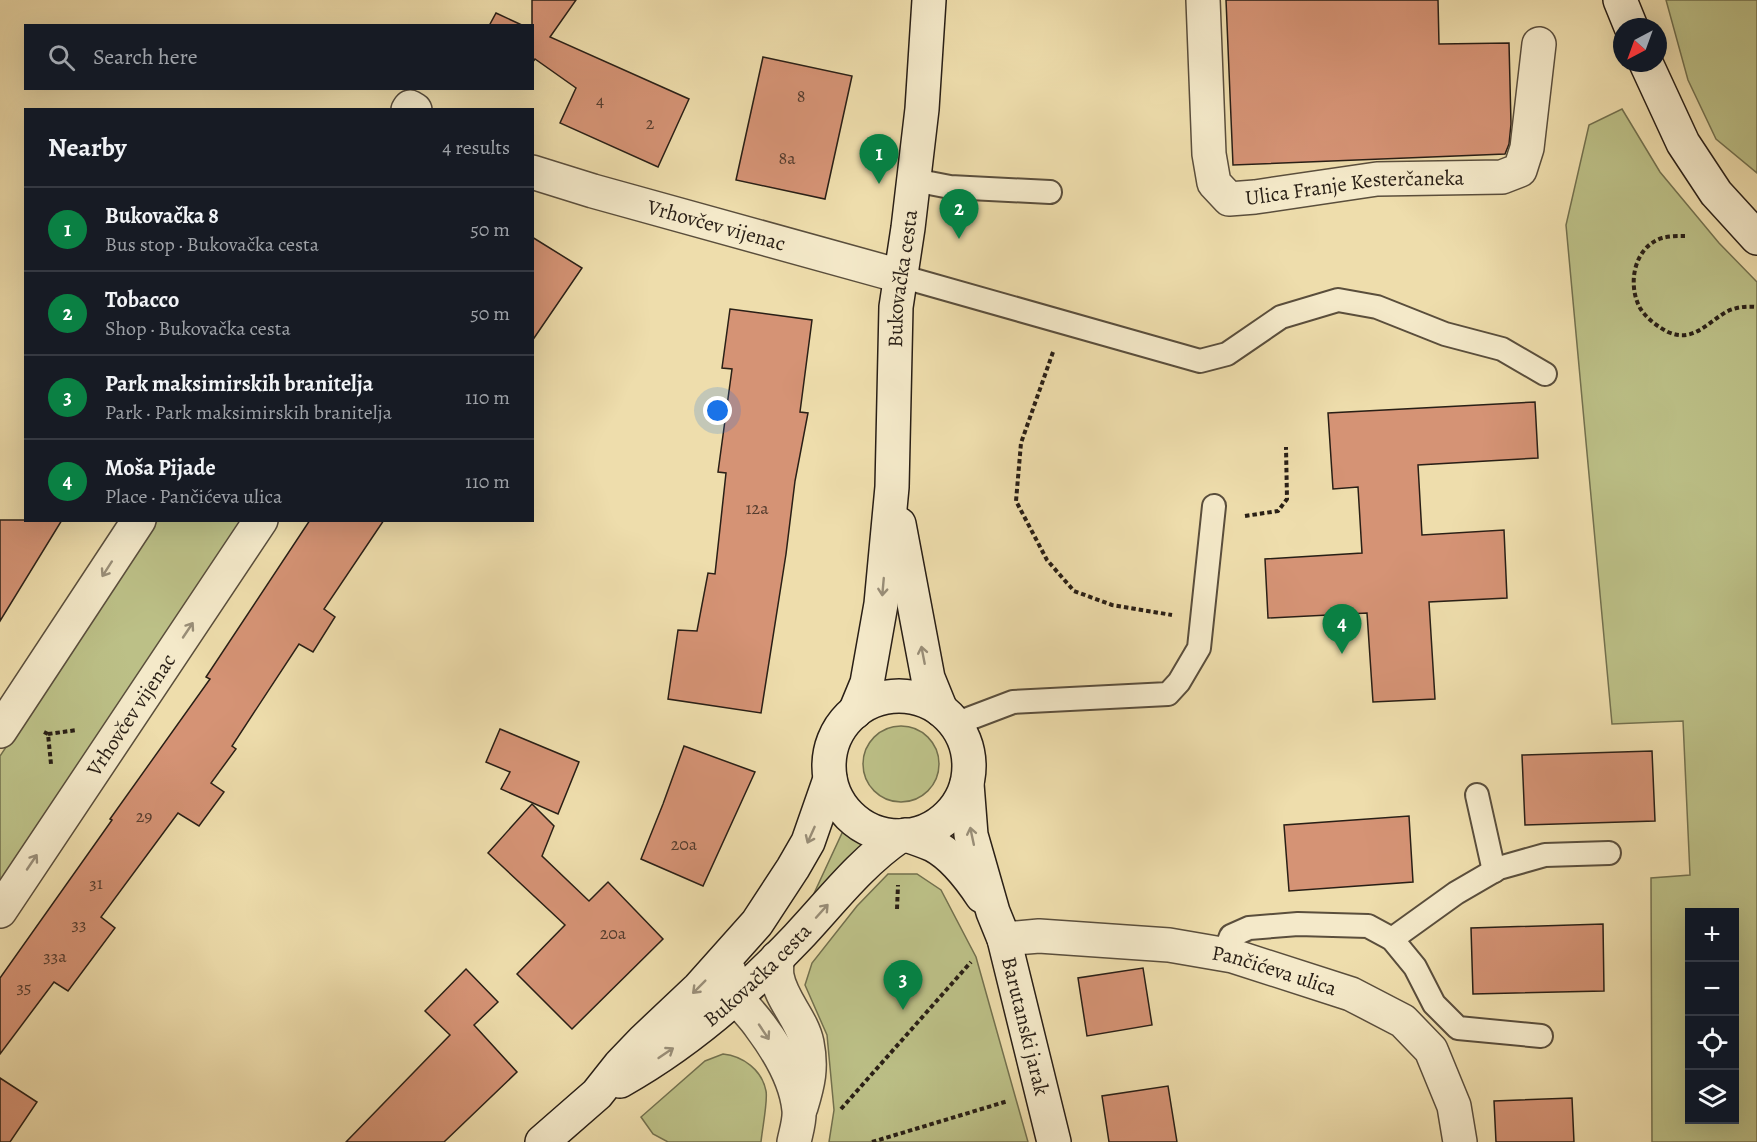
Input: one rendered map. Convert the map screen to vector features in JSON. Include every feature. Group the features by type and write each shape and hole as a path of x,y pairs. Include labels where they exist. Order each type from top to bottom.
{"street":[{"name":"Bukovačka cesta","path":"855,712 867,683 881,604 892,487 896,308 922,109 929,0"},
{"name":"Ulica Franje Kesterčaneka","path":"1203,0 1209,154 1214,183 1228,199 1377,179 1502,177 1520,170 1527,148 1539,44"},
{"path":"1620,0 1627,18"},
{"path":"1650,72 1683,143 1716,193 1757,238"},
{"name":"Vrhovčev vijenac","path":"534,173 900,276"},
{"name":"Bukovačka cesta","path":"892,487 928,678 948,717"},
{"path":"6,722 138,522"},
{"name":"Vrhovčev vijenac","path":"0,910 260,522"},
{"path":"897,696 920,699 948,717 965,743 969,764 967,784 958,805 942,821 922,832 903,835 881,834 863,826 848,814 830,780 829,760 833,742 842,725 855,712 875,700 897,696"},
{"name":"Bukovačka cesta","path":"543,1142 597,1094 620,1065 699,988 757,923 803,851 817,820 830,780"},
{"name":"Barutanski jarak","path":"967,784 971,835 999,926 1054,1142"},
{"name":"Bukovačka cesta","path":"597,1094 675,1047 736,997 777,958 861,867 879,850 903,835"},
{"name":"Barutanski jarak","path":"903,835 935,846 954,861 970,878 999,926"},
{"name":"Pančićeva ulica","path":"999,926 1039,936 1169,945 1224,954 1351,994 1403,1021 1431,1050 1454,1106 1460,1142"},
{"path":"738,944 729,972 730,986 760,1026 793,1082 797,1127"},
{"path":"777,958 776,974 780,988 807,1042 809,1080 797,1127"}],"lane":[{"path":"914,180 950,187 1050,192"},
{"path":"900,276 1200,361 1227,354 1281,317 1338,300 1377,307 1445,334 1502,349 1545,374"},
{"path":"948,717 1013,702 1168,694 1179,682 1199,648 1213,514"},
{"path":"1477,795 1494,871"},
{"path":"1392,939 1456,893 1494,871 1545,855 1609,853"},
{"path":"1224,954 1231,936 1249,927 1298,924 1368,926 1392,939 1415,967 1434,1004 1458,1028 1541,1036"}],"path":[{"path":"1686,236 1664,237 1654,242 1639,257 1634,269 1634,280 1640,308 1648,317 1670,333 1685,335 1699,332 1727,311 1740,307 1757,307"},
{"path":"1063,323 1021,443 1016,501 1047,560 1074,591 1112,605 1176,615 1201,633"},
{"path":"1213,514 1278,511 1287,499 1286,447"},
{"path":"6,722 48,734 52,767"},
{"path":"835,1116 972,961"},
{"path":"872,1142 1008,1101"}],"green space":[{"path":"1666,0 1757,0 1757,173 1716,139 1688,80"},
{"path":"1622,109 1660,172 1719,243 1757,282 1757,1142 1652,1142 1651,878 1690,875 1683,721 1612,724 1566,225 1589,125"},
{"path":"156,522 242,522 0,883 0,756"},
{"path":"901,726 915,729 928,737 936,750 939,764 936,778 928,791 915,799 901,802 887,799 874,791 866,778 863,764 866,750 874,737 887,729"},
{"path":"843,831 863,846 810,902"},
{"path":"888,874 917,874 941,890 976,957 1028,1142 829,1142 834,1110 827,1035 805,985 812,963 857,906"},
{"path":"723,1054 738,1058 750,1065 764,1083 766,1102 761,1142 668,1142 653,1134 641,1117 705,1061"}],"building":[{"path":"532,0 576,0 550,37 689,99 658,167 560,123 576,88 534,60 534,24 532,24"},
{"path":"1226,0 1438,0 1439,44 1509,43 1511,124 1509,144 1505,154 1233,165"},
{"path":"496,13 520,24 490,24"},
{"path":"763,57 852,76 825,199 736,180"},
{"path":"534,238 582,268 534,338"},
{"path":"730,309 812,320 800,412 808,413 795,481 761,713 668,699 678,630 697,631 708,573 715,574 726,473 718,472 732,369 722,368"},
{"path":"1535,402 1538,458 1418,465 1422,535 1504,530 1507,598 1429,602 1435,699 1373,702 1367,613 1268,618 1265,559 1362,553 1358,487 1333,489 1328,413"},
{"path":"0,520 61,522 0,621"},
{"path":"309,522 383,522 324,609 335,617 313,652 299,644 232,746 236,749 211,783 224,792 199,826 178,813 101,917 115,928 68,991 54,982 0,1054 0,978 210,679 206,677"},
{"path":"500,729 579,762 558,814 501,789 510,772 486,762"},
{"path":"684,746 755,772 703,886 641,859"},
{"path":"1652,751 1655,821 1525,825 1522,755"},
{"path":"532,804 554,826 542,856 589,901 608,882 663,939 572,1029 517,974 565,925 488,853"},
{"path":"1409,816 1413,882 1289,891 1284,825"},
{"path":"1603,924 1604,991 1473,994 1471,928"},
{"path":"1143,968 1152,1025 1087,1036 1078,978"},
{"path":"466,969 498,1002 474,1025 517,1072 444,1142 346,1142 450,1035 425,1011"},
{"path":"0,1078 37,1102 10,1142 0,1142"},
{"path":"1168,1086 1177,1142 1109,1142 1102,1096"},
{"path":"1572,1098 1574,1142 1496,1142 1494,1101"}],"place":[{"name":"Bukovačka 8","path":"879,184"},
{"name":"Tobacco","path":"959,239"},
{"name":"Moša Pijade","path":"1342,654"},
{"name":"Park maksimirskih branitelja","path":"903,1010"}]}
